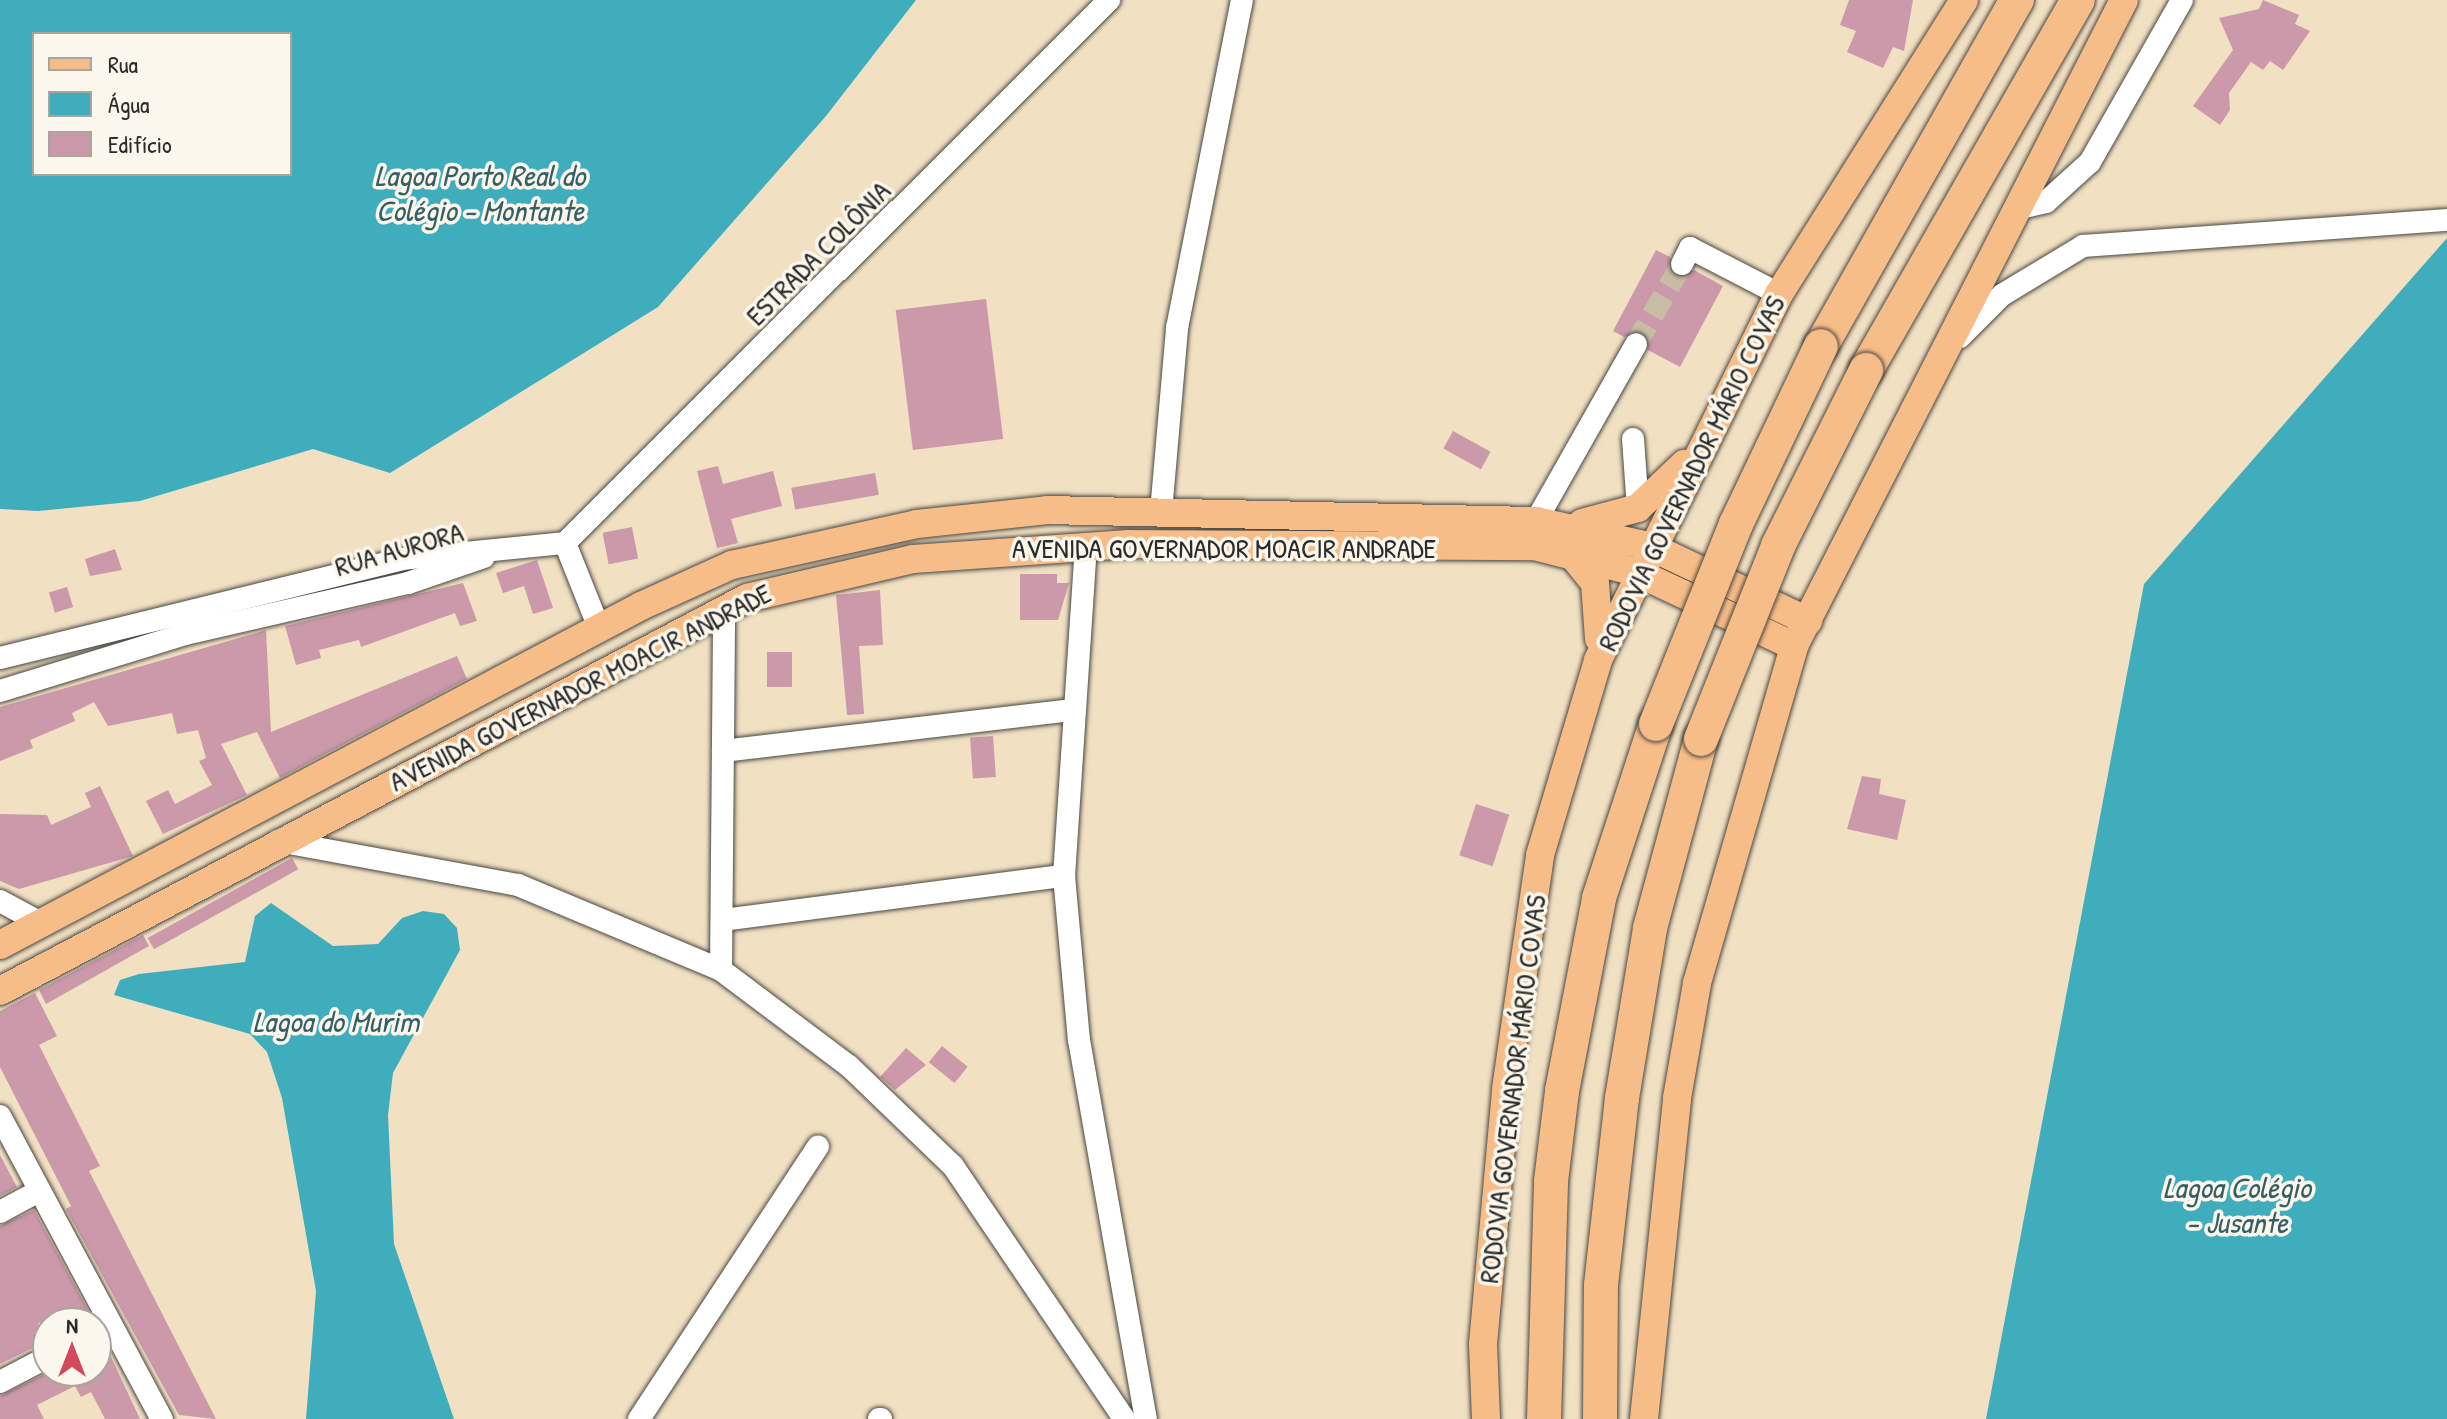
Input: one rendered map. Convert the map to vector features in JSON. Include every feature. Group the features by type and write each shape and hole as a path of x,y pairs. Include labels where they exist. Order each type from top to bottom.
{"highway":[{"name":"RODOVIA GOVERNADOR MÁRIO COVAS","path":"1544,1419 1551,1181 1562,1091 1599,898 1656,724 1736,524 1821,346 2017,0"},
{"path":"1600,1419 1601,1285 1622,1098 1650,928 1701,739 1778,546 1866,370 2078,0"}],"main road":[{"name":"RODOVIA GOVERNADOR MÁRIO COVAS","path":"1486,1419 1483,1344 1506,1089 1537,871 1598,660 1636,572 1779,294 1964,0"},
{"path":"1644,1419 1677,1098 1697,983 1794,646 1944,361 2124,0"},
{"path":"1598,660 1601,602 1569,538 1638,508 1697,453"},
{"name":"AVENIDA GOVERNADOR MOACIR ANDRADE","path":"0,945 599,628 732,565 917,524 1047,510 1161,512 1535,534 1649,546 1808,621"},
{"name":"AVENIDA GOVERNADOR MOACIR ANDRADE","path":"0,991 277,841 736,605 913,559 1086,545 1535,534"},
{"name":"AVENIDA GOVERNADOR MOACIR ANDRADE","path":"1569,538 1794,646"},
{"path":"732,565 736,605"}],"street":[{"name":"ESTRADA COLÔNIA","path":"565,543 1109,0"},
{"path":"1161,512 1177,328 1242,0"},
{"path":"2020,208 2058,194 2090,162 2182,0"},
{"path":"1944,361 1971,321 2002,295 2083,246 2447,220"},
{"path":"1682,264 1690,248 1779,294"},
{"path":"1535,534 1636,344"},
{"path":"1633,439 1638,508"},
{"path":"503,547 565,543 599,628"},
{"path":"1086,545 1071,710 1064,876 1079,1040 1146,1419"},
{"name":"RUA AURORA","path":"0,658 355,570 503,547"},
{"name":"RUA AURORA","path":"0,691 185,634 464,567 503,547"},
{"path":"721,970 723,751 736,605"},
{"path":"723,751 1071,710"},
{"path":"277,841 518,885 721,970 849,1066 953,1166 1124,1419"},
{"path":"723,920 1064,876"},
{"path":"0,901 41,923"},
{"path":"0,1116 94,1307"},
{"path":"639,1419 818,1147"},
{"path":"0,1212 39,1191"},
{"path":"112,1341 162,1419"},
{"path":"0,1382 32,1365"}],"water":[{"name":"Lagoa Porto Real do Colégio - Montante","path":"0,0 916,0 826,116 658,307 390,473 313,449 140,501 38,511 0,509"},
{"name":"Lagoa Colégio - Jusante","path":"2447,238 2447,1419 1986,1419 2144,584"},
{"name":"Lagoa do Murim","path":"271,903 333,946 378,944 402,918 423,911 444,914 457,928 460,950 393,1073 388,1115 394,1244 454,1419 306,1419 316,1291 282,1098 267,1052 250,1034 114,995 120,980 139,974 245,962 255,916"}],"building":[{"path":"1849,0 1913,0 1904,51 1893,47 1883,68 1847,52 1856,31 1840,25"},
{"path":"2263,0 2299,15 2295,24 2310,31 2283,70 2270,61 2263,70 2251,62 2229,93 2230,110 2220,125 2193,106 2233,50 2219,18 2259,9"},
{"path":"1656,250 1670,257 1675,276 1694,270 1723,286 1680,367 1648,350 1642,332 1624,337 1613,331"},
{"path":"986,299 1003,439 913,450 896,310"},
{"path":"1453,431 1491,452 1481,469 1443,448"},
{"path":"718,466 723,484 773,471 782,506 731,519 738,543 717,548 697,471"},
{"path":"875,473 879,495 795,509 791,488"},
{"path":"632,527 638,558 609,564 603,533"},
{"path":"115,549 122,570 90,576 85,559"},
{"path":"537,560 553,608 533,614 524,586 503,593 496,573"},
{"path":"1020,574 1057,574 1057,583 1069,583 1058,620 1020,620"},
{"path":"463,583 477,621 460,626 455,613 361,647 359,640 319,650 321,658 296,665 285,626"},
{"path":"67,587 73,607 55,613 49,593"},
{"path":"880,590 883,645 859,646 864,714 847,715 836,595"},
{"path":"266,630 271,732 457,656 467,679 280,778 257,732 221,744 247,795 163,834 146,801 168,790 175,804 212,785 199,761 206,758 198,730 177,734 172,713 108,726 94,702 72,713 75,721 30,740 33,748 0,761 0,707"},
{"path":"767,652 792,652 792,687 767,687"},
{"path":"993,736 996,777 973,779 970,738"},
{"path":"1862,776 1881,779 1879,794 1906,800 1897,840 1847,829"},
{"path":"100,786 133,856 19,889 0,881 0,814 47,815 51,825 91,807 85,793"},
{"path":"1476,804 1509,815 1493,866 1459,855"},
{"path":"292,858 298,869 154,949 148,938"},
{"path":"143,935 149,946 46,1004 39,990"},
{"path":"35,993 57,1036 39,1045 100,1166 89,1171 216,1419 179,1415 66,1209 71,1206 0,1067 0,1011"},
{"path":"942,1046 968,1067 954,1083 929,1062"},
{"path":"906,1048 926,1065 895,1090 880,1077"},
{"path":"0,1155 17,1187 0,1196"},
{"path":"34,1210 86,1307 32,1307 32,1348 0,1364 0,1226"},
{"path":"112,1359 140,1419 105,1419 91,1392 81,1397 76,1387 112,1387"},
{"path":"32,1380 32,1387 73,1387 37,1405 44,1419 0,1419 0,1396"}],"tunnel":[{"path":"1636,344 1682,264"}]}
